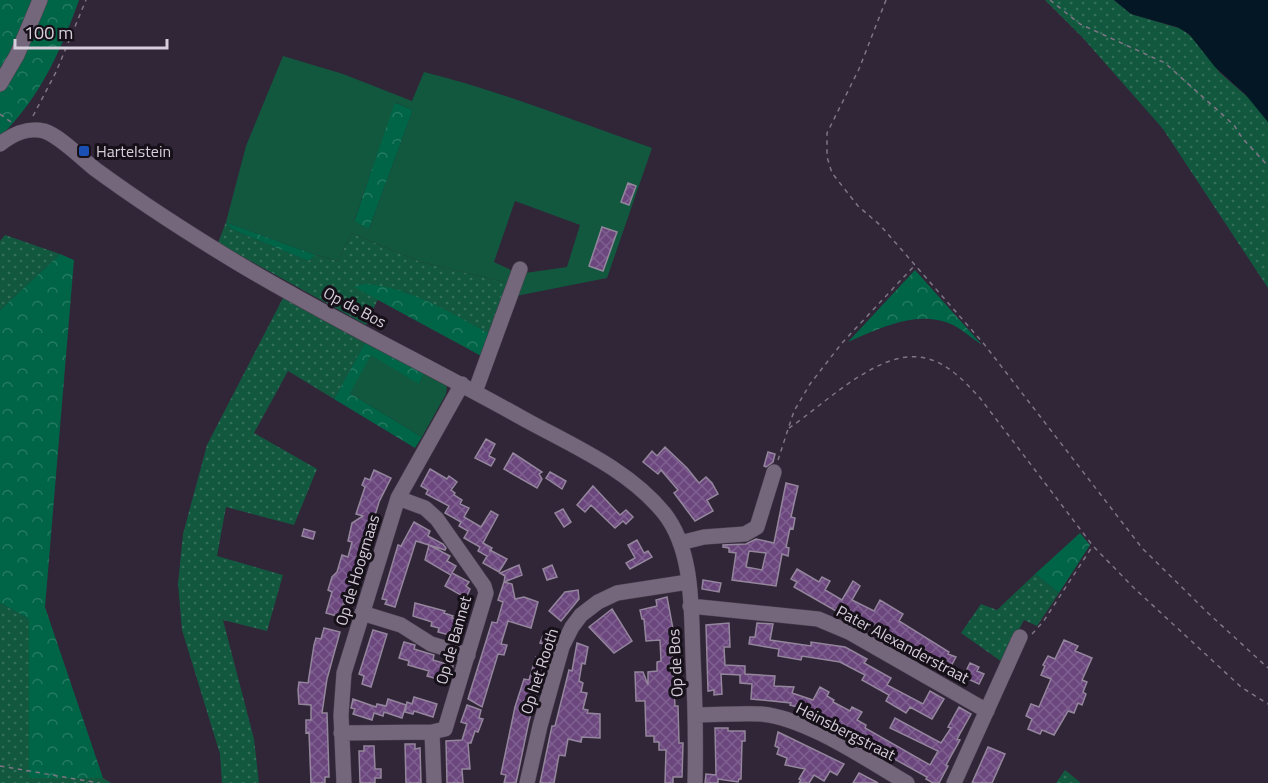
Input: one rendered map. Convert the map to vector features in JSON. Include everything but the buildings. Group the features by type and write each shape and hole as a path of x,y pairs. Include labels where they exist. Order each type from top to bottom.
{"street":[{"path":"0,84 17,55 40,0"},
{"path":"0,144 10,136 26,131"},
{"name":"Op de Bos","path":"26,131 46,132 177,226 237,263 618,471 644,492 665,515 680,543 688,582 695,715 695,783"},
{"name":"Op de Hoogmaas","path":"344,783 342,680 398,498 469,388 520,269"},
{"path":"680,543 704,537 745,534 757,527 774,472"},
{"name":"Op de Bannet","path":"398,498 425,508 437,519 484,586 485,601 445,729 432,732"},
{"name":"Op het Rooth","path":"527,783 562,647 576,621 589,608 617,593 688,582"},
{"name":"Pater Alexanderstraat","path":"690,606 818,619 849,632 987,711"},
{"path":"362,613 401,625 431,644 468,655"},
{"path":"954,783 1020,637"},
{"name":"Heinsbergstraat","path":"695,715 762,714 783,719 801,725 907,783"},
{"path":"342,733 432,732 434,783"}],"path":[{"path":"26,131 56,72 86,0"},
{"path":"886,0 859,69 827,133 827,157 832,172 858,206 880,225 984,344 1142,548 1268,668"},
{"path":"1050,0 1080,24 1165,63 1234,126 1268,166"},
{"path":"0,114 9,121"},
{"path":"774,472 794,411 810,384 835,351 915,265"},
{"path":"789,428 854,380 886,362 902,358 924,357 945,366 960,377 980,398 1093,546 1134,588 1226,674 1241,687 1268,704"},
{"path":"1020,637 1029,637 1036,631 1093,546"},
{"path":"0,766 99,783"}],"green space":[{"path":"0,0 79,0 65,38 47,73 26,107 0,137"},
{"path":"1045,0 1114,0 1131,14 1182,29 1195,40 1220,73 1251,100 1268,122 1268,288 1163,129 1083,38"},
{"path":"283,56 343,74 412,101 424,72 510,98 652,148 607,278 516,296 525,273 567,267 580,225 515,201 494,262 513,271 509,283 421,262 351,233 338,261 226,222 246,146","holes":["395,102 413,110 369,229 354,221"]},
{"path":"394,102 413,110 369,229 354,222"},
{"path":"226,222 231,229 308,261 316,255 338,261 351,233 421,262 509,283 491,334 405,292 355,287 378,299 366,325 218,243"},
{"path":"226,222 316,255 308,261 231,229"},
{"path":"5,235 60,254 0,310 0,241"},
{"path":"60,254 74,260 45,607 103,778 29,778 29,619 0,603 0,310"},
{"path":"915,270 982,345 955,326 928,319 914,319 887,326 848,342"},
{"path":"364,284 413,295 491,334 483,357 354,287"},
{"path":"284,296 367,339 334,399 288,371 254,433 317,469 294,525 226,507 217,556 283,575 267,631 223,620 254,739 259,783 222,783 220,754 182,630 178,584 183,534 207,445"},
{"path":"367,339 425,372 419,384 350,393 422,437 415,448 334,399"},
{"path":"371,355 419,384 425,372 447,386 446,394 422,437 350,393"},
{"path":"1080,533 1090,545 1059,593 1035,574"},
{"path":"1035,574 1059,593 1037,626 1024,620 1002,662 961,633 981,604 997,610"},
{"path":"0,603 29,619 29,778 103,778 111,783 0,783"},
{"path":"1065,770 1081,783 1056,783"}],"water":[{"path":"1114,0 1268,0 1268,122 1245,94 1215,67 1189,34 1177,27 1131,14"}],"place":[{"name":"Hartelstein","path":"84,151"}]}
